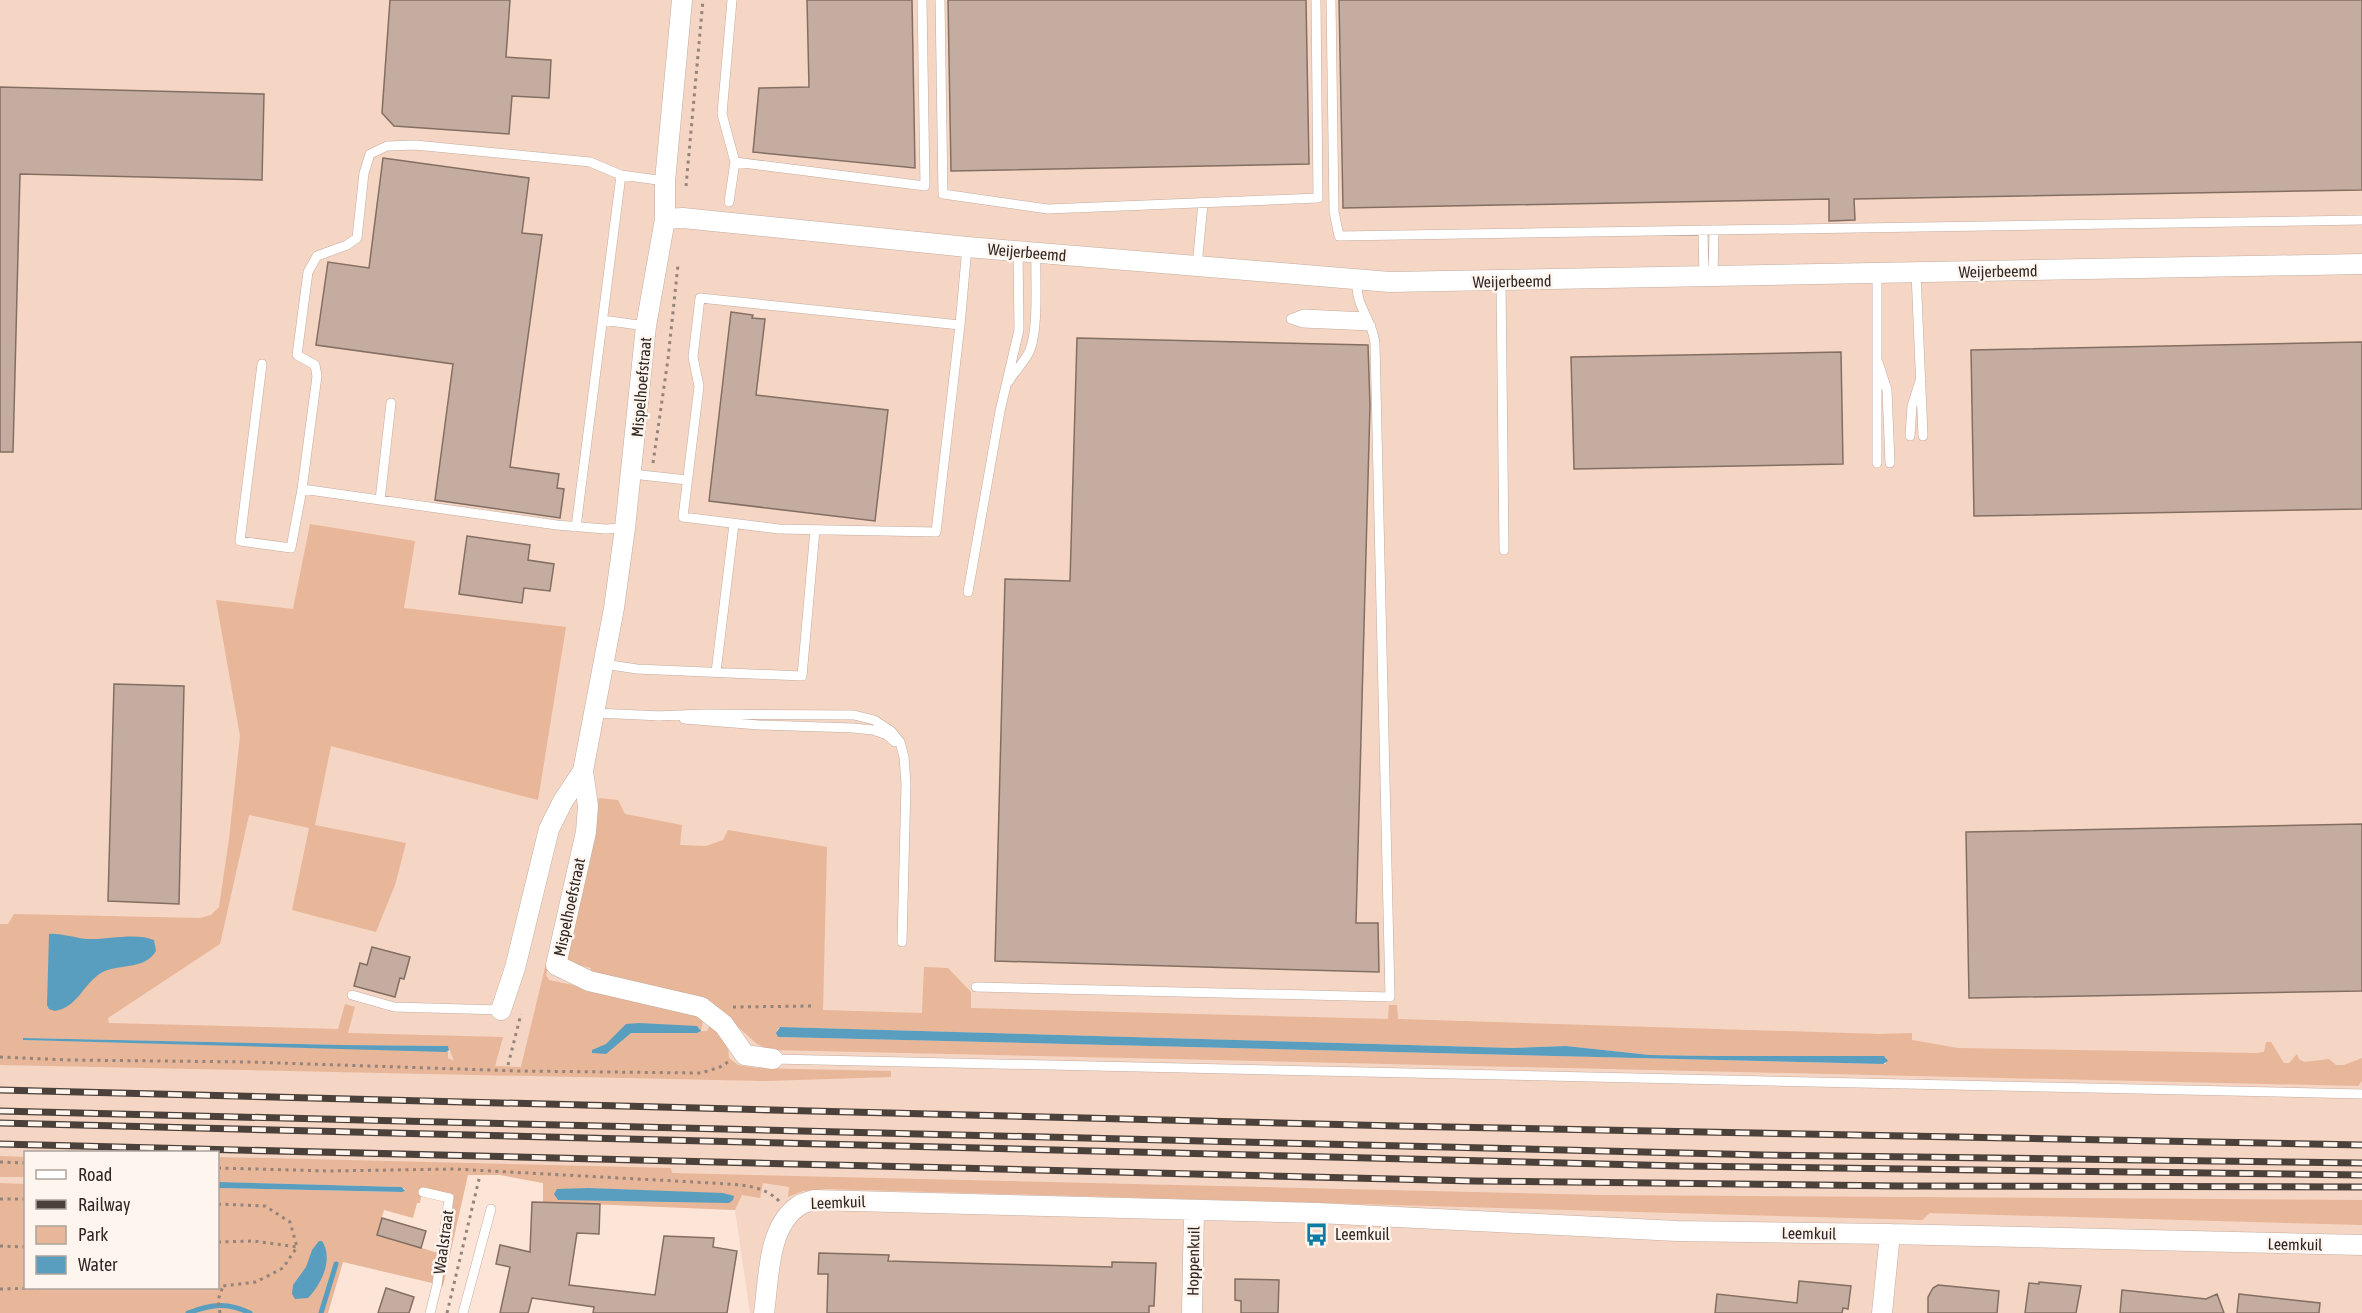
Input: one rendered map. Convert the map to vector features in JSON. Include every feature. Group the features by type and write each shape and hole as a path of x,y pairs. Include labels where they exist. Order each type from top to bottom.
{"street":[{"name":"Mispelhoefstraat","path":"682,0 665,181 665,219 646,326 626,528 604,664 583,771 588,806 586,832 556,965 589,981 701,1007 724,1025 742,1052"},
{"name":"Weijerbeemd","path":"665,219 682,218 967,247 1197,267 1357,280 1427,282 2362,264"},
{"name":"Mispelhoefstraat","path":"501,1010 516,968 549,829 563,801 583,771"},
{"path":"742,1052 751,1057 773,1059"},
{"name":"Leemkuil","path":"764,1313 779,1230 788,1215 798,1205 814,1200 831,1199 1318,1213 1677,1231 2362,1245"},
{"name":"Hoppenkuil","path":"1192,1313 1194,1210"},
{"path":"1882,1313 1890,1234"}],"lane":[{"path":"729,202 735,162 722,114 732,0"},
{"path":"735,162 925,186 922,0"},
{"path":"940,0 943,194 1048,209 1318,198 1316,0"},
{"path":"1331,0 1334,212 1339,236 2362,220"},
{"path":"261,364 240,541 291,548 302,489 317,375 315,365 297,355 308,272 317,256 347,245 357,238 364,173 370,154 387,146 416,146 590,162 621,175 665,181"},
{"path":"576,527 621,175"},
{"path":"1197,267 1203,203"},
{"path":"1703,230 1709,277"},
{"path":"1709,277 1714,230"},
{"path":"960,324 700,298 693,357 699,386 683,517 779,529 936,532 960,324 967,247"},
{"path":"968,592 1006,385 1019,330 1027,252"},
{"path":"1006,385 1030,349 1034,330 1027,252"},
{"path":"1877,273 1877,463"},
{"path":"1916,273 1923,436"},
{"path":"976,987 1390,997 1375,344 1359,302 1357,280"},
{"path":"1501,281 1504,550"},
{"path":"1304,314 1368,322 1303,323 1291,319 1304,314"},
{"path":"602,320 646,326"},
{"path":"1876,358 1887,390 1890,463"},
{"path":"1910,436 1912,406 1922,376"},
{"path":"380,500 391,403"},
{"path":"632,474 687,480"},
{"path":"302,489 576,527 626,528"},
{"path":"716,672 734,524"},
{"path":"604,664 637,669 802,676 815,530"},
{"path":"595,712 713,722 873,730 887,735 896,743 904,757 906,784 902,942"},
{"path":"351,995 394,1007 501,1010"},
{"path":"773,1059 2362,1094"},
{"name":"Waalstraat","path":"423,1192 450,1198 437,1285 430,1313"},
{"name":"Waalstraat","path":"463,1313 491,1209"}],"path":[{"path":"701,1007 811,1006"},
{"path":"0,1057 518,1071 701,1072 720,1067 742,1052"},
{"path":"0,1162 24,1163"},
{"path":"219,1168 329,1171 454,1169 745,1185 774,1196 788,1215"},
{"name":"Waalstraat","path":"447,1313 480,1175"},
{"path":"0,1199 24,1199"},
{"path":"219,1204 265,1206 290,1222 297,1247 283,1268 256,1282 219,1285"},
{"path":"219,1242 254,1241 297,1247"},
{"path":"0,1246 24,1247"},
{"path":"219,1311 218,1300 223,1286"},
{"path":"0,1289 24,1288"}],"shaded area":[{"path":"0,0 2362,0 2362,1313 750,1313 735,1210 543,1202 543,1183 500,1175 459,1174 219,1197 219,1151 24,1151 24,1195 0,1194"}],"green space":[{"path":"310,524 415,541 404,608 566,627 538,800 331,746 315,825 406,843 395,885 376,932 292,910 309,828 249,815 220,944 108,1018 109,1023 338,1029 345,1004 355,1007 348,1033 503,1037 495,1066 521,1067 578,830 546,975 549,980 682,1008 704,1015 701,1031 707,1031 711,1022 728,1046 729,1058 738,1065 756,1068 891,1071 891,1077 766,1081 0,1065 0,924 8,924 14,914 200,918 211,915 219,907 240,736 216,600 293,609","holes":["24,1038 448,1046 454,1061 448,1058 448,1051 24,1040"]},
{"path":"599,798 618,800 625,814 682,825 680,845 706,846 723,840 728,830 827,847 823,1010 922,1013 924,967 948,968 971,992 971,1008 1388,1019 1389,1005 1397,1005 1398,1019 1879,1034 1912,1033 1912,1040 1958,1048 2256,1053 2264,1052 2266,1042 2271,1042 2284,1063 2289,1063 2297,1054 2304,1062 2329,1059 2336,1065 2344,1065 2362,1058 2362,1081 2358,1086 771,1050 757,1044 727,1017 589,975 591,968 561,961","holes":["780,1027 1513,1048 1566,1046 1650,1055 1886,1057 1886,1064 778,1037 777,1029"]},
{"path":"0,1156 24,1157 24,1177 0,1177"},
{"path":"219,1157 671,1168 672,1173 1602,1195 2362,1200 2362,1225 1930,1213 1922,1220 826,1189 803,1191 788,1197 789,1187 763,1183 760,1198 742,1195 735,1210 543,1202 543,1183 500,1175 468,1175 443,1286 441,1286 454,1195 422,1188 420,1203 417,1203 413,1218 384,1210 377,1234 438,1253 432,1283 343,1262 328,1313 0,1313 0,1183 24,1184 24,1289 219,1289 219,1188 402,1192 405,1189 402,1187 219,1182","holes":["589,1188 729,1194 563,1200"]}],"water":[{"path":"49,934 87,939 130,936 147,938 154,940 156,951 151,957 138,964 101,973 69,1005 55,1011 49,1009 47,1005"},
{"path":"626,1024 697,1026 701,1031 697,1033 631,1033 606,1054 592,1053 592,1050 606,1044"},
{"path":"780,1027 1513,1048 1566,1046 1650,1055 1884,1056 1888,1061 1883,1064 778,1037 776,1033"},
{"path":"23,1038 448,1046 449,1050 446,1052 23,1040"},
{"path":"219,1182 402,1187 405,1191 219,1188"},
{"path":"557,1189 723,1193 734,1196 729,1203 558,1200 554,1194"},
{"path":"319,1241 322,1241 327,1256 321,1279 308,1298 295,1299 292,1294 293,1285 306,1267 312,1250"}],"building":[{"path":"390,0 510,0 506,57 551,60 549,98 512,96 509,134 394,126 382,113"},
{"path":"807,0 912,0 915,168 753,152 759,88 809,87"},
{"path":"948,0 1306,0 1309,164 951,171"},
{"path":"1339,0 2362,0 2362,190 1854,199 1855,220 1829,221 1829,199 1343,208"},
{"path":"0,87 264,94 262,180 20,174 13,452 0,452"},
{"path":"383,158 529,178 522,233 542,235 510,467 559,474 557,488 564,489 560,518 435,500 453,364 316,345 328,262 369,268"},
{"path":"731,312 765,319 756,395 888,410 875,521 709,501"},
{"path":"1077,338 1368,345 1370,405 1356,923 1378,923 1379,972 995,961 1005,579 1070,581"},
{"path":"2362,342 2362,509 1974,516 1971,350"},
{"path":"1841,352 1843,464 1574,469 1571,357"},
{"path":"467,536 530,545 528,560 554,564 550,591 524,588 522,603 459,594"},
{"path":"114,684 184,686 179,904 108,901"},
{"path":"2362,824 2362,991 1969,998 1966,832"},
{"path":"372,947 410,957 404,979 400,978 395,997 354,986 360,963 367,965"},
{"path":"532,1202 600,1204 599,1234 577,1233 569,1285 655,1295 664,1236 714,1238 713,1247 737,1251 727,1313 593,1313 594,1307 532,1298 528,1313 500,1313 510,1267 496,1264 500,1245 530,1252"},
{"path":"382,1218 426,1231 421,1248 377,1235"},
{"path":"819,1253 889,1255 888,1261 1112,1267 1112,1262 1156,1263 1154,1306 1149,1306 1149,1313 827,1313 828,1274 818,1274"},
{"path":"1235,1279 1279,1280 1278,1313 1241,1313 1241,1301 1235,1300"},
{"path":"1799,1281 1851,1286 1848,1309 1843,1308 1842,1313 1715,1313 1717,1294 1797,1303"},
{"path":"2039,1282 2081,1286 2076,1313 2025,1313 2029,1283 2039,1284"},
{"path":"1938,1285 1999,1291 1997,1313 1928,1313 1928,1297 1933,1288"},
{"path":"386,1288 414,1297 409,1313 378,1313"},
{"path":"2122,1290 2206,1299 2217,1294 2224,1313 2120,1313"},
{"path":"2239,1294 2320,1303 2319,1313 2237,1313"}],"waterway":[{"path":"321,1313 336,1264"},
{"path":"188,1313 219,1306 234,1307 250,1313"}],"railway":[{"path":"0,1090 1397,1126 2362,1145"},
{"path":"0,1111 1763,1155 2362,1163"},
{"path":"0,1123 1681,1166 2362,1175"},
{"path":"0,1144 1474,1181 1899,1186 2362,1187"}],"place":[{"name":"Leemkuil","path":"1317,1234"}]}
